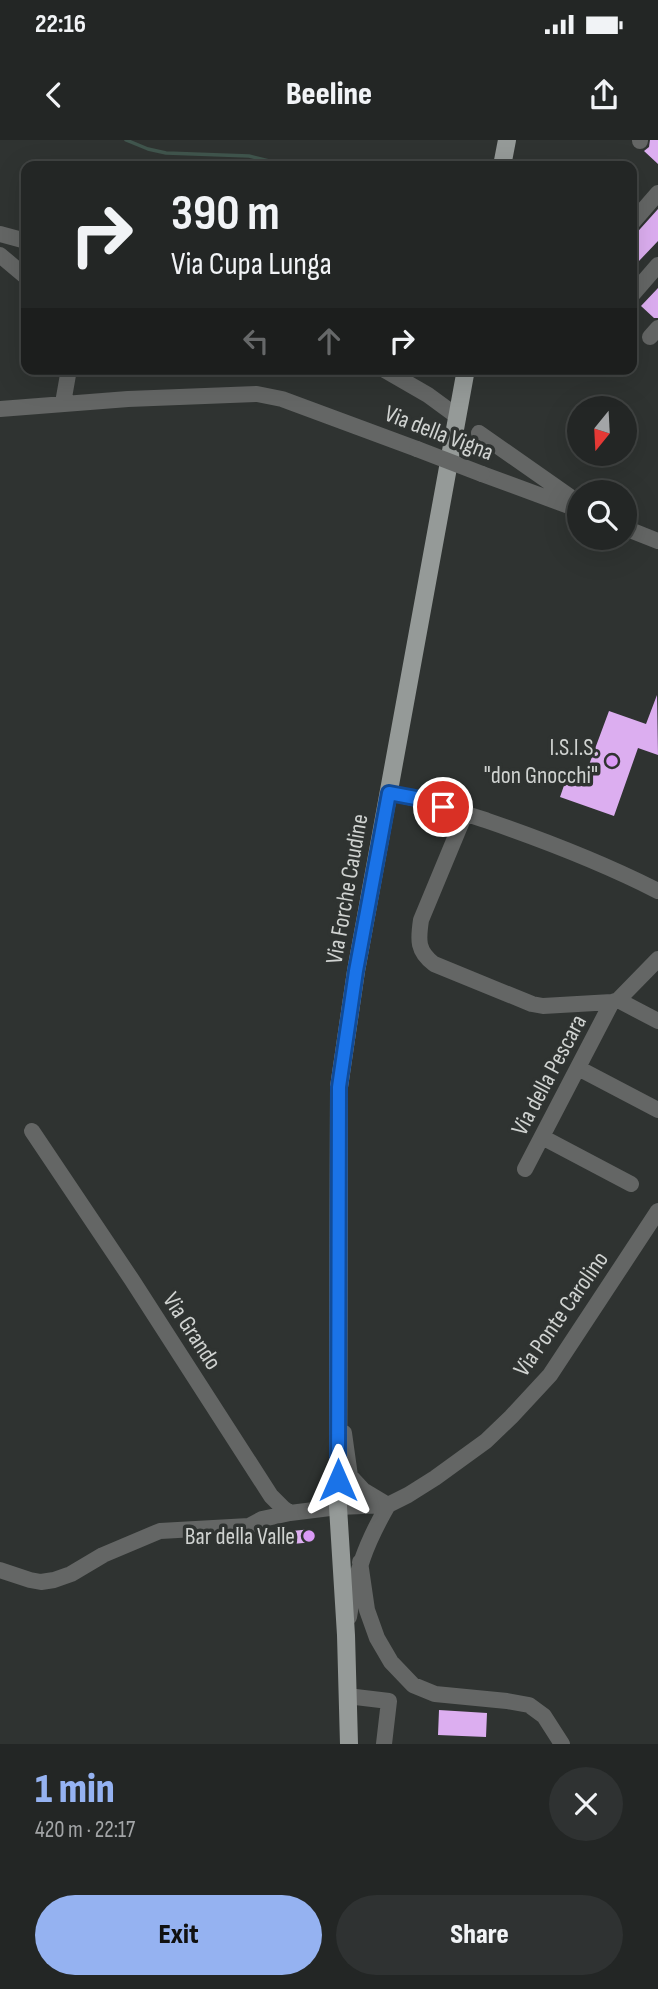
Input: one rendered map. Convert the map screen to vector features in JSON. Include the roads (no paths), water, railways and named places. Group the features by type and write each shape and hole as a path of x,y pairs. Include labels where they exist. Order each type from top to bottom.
{"main road":[{"path":"503,161 507,140"},
{"name":"Via Forche Caudine","path":"349,1744 338,1507 339,1087 356,971 465,375"}],"street":[{"path":"637,217 658,193"},
{"path":"0,234 21,240"},
{"path":"0,255 21,273"},
{"path":"637,289 658,265"},
{"path":"63,403 68,375"},
{"name":"Via della Vigna","path":"393,375 458,417"},
{"name":"Via della Vigna","path":"0,410 63,403 257,394 282,399 567,506"},
{"name":"Via della Vigna","path":"478,433 567,495"},
{"path":"637,533 658,541"},
{"path":"389,793 421,799 533,836 617,870 658,891"},
{"name":"Via della Pescara","path":"465,814 421,920 418,939 423,953 434,964 532,1004 543,1006 615,1001"},
{"name":"Via della Pescara","path":"525,1169 615,1001 658,959"},
{"path":"615,1001 658,1021"},
{"path":"578,1068 658,1110"},
{"name":"Via Grando","path":"32,1131 271,1496 290,1513"},
{"path":"542,1137 631,1184"},
{"name":"Via Ponte Carolino","path":"338,1507 388,1505 435,1478 486,1441 550,1375 658,1211"},
{"path":"338,1399 350,1476 363,1490 388,1505 360,1562 346,1636"},
{"path":"0,1570 30,1580 54,1580 71,1574 103,1555 160,1531 236,1528 290,1513 338,1507"},
{"path":"360,1562 368,1610 377,1637 391,1662 413,1685 435,1694 529,1705 544,1716 562,1744"},
{"path":"347,1696 389,1701 384,1744"}],"waterway":[{"path":"126,140 166,153 249,156 269,161"}],"place":[{"name":"I.S.I.S. \"don Gnocchi\"","path":"612,761"},
{"name":"Bar della Valle","path":"309,1536"}]}
